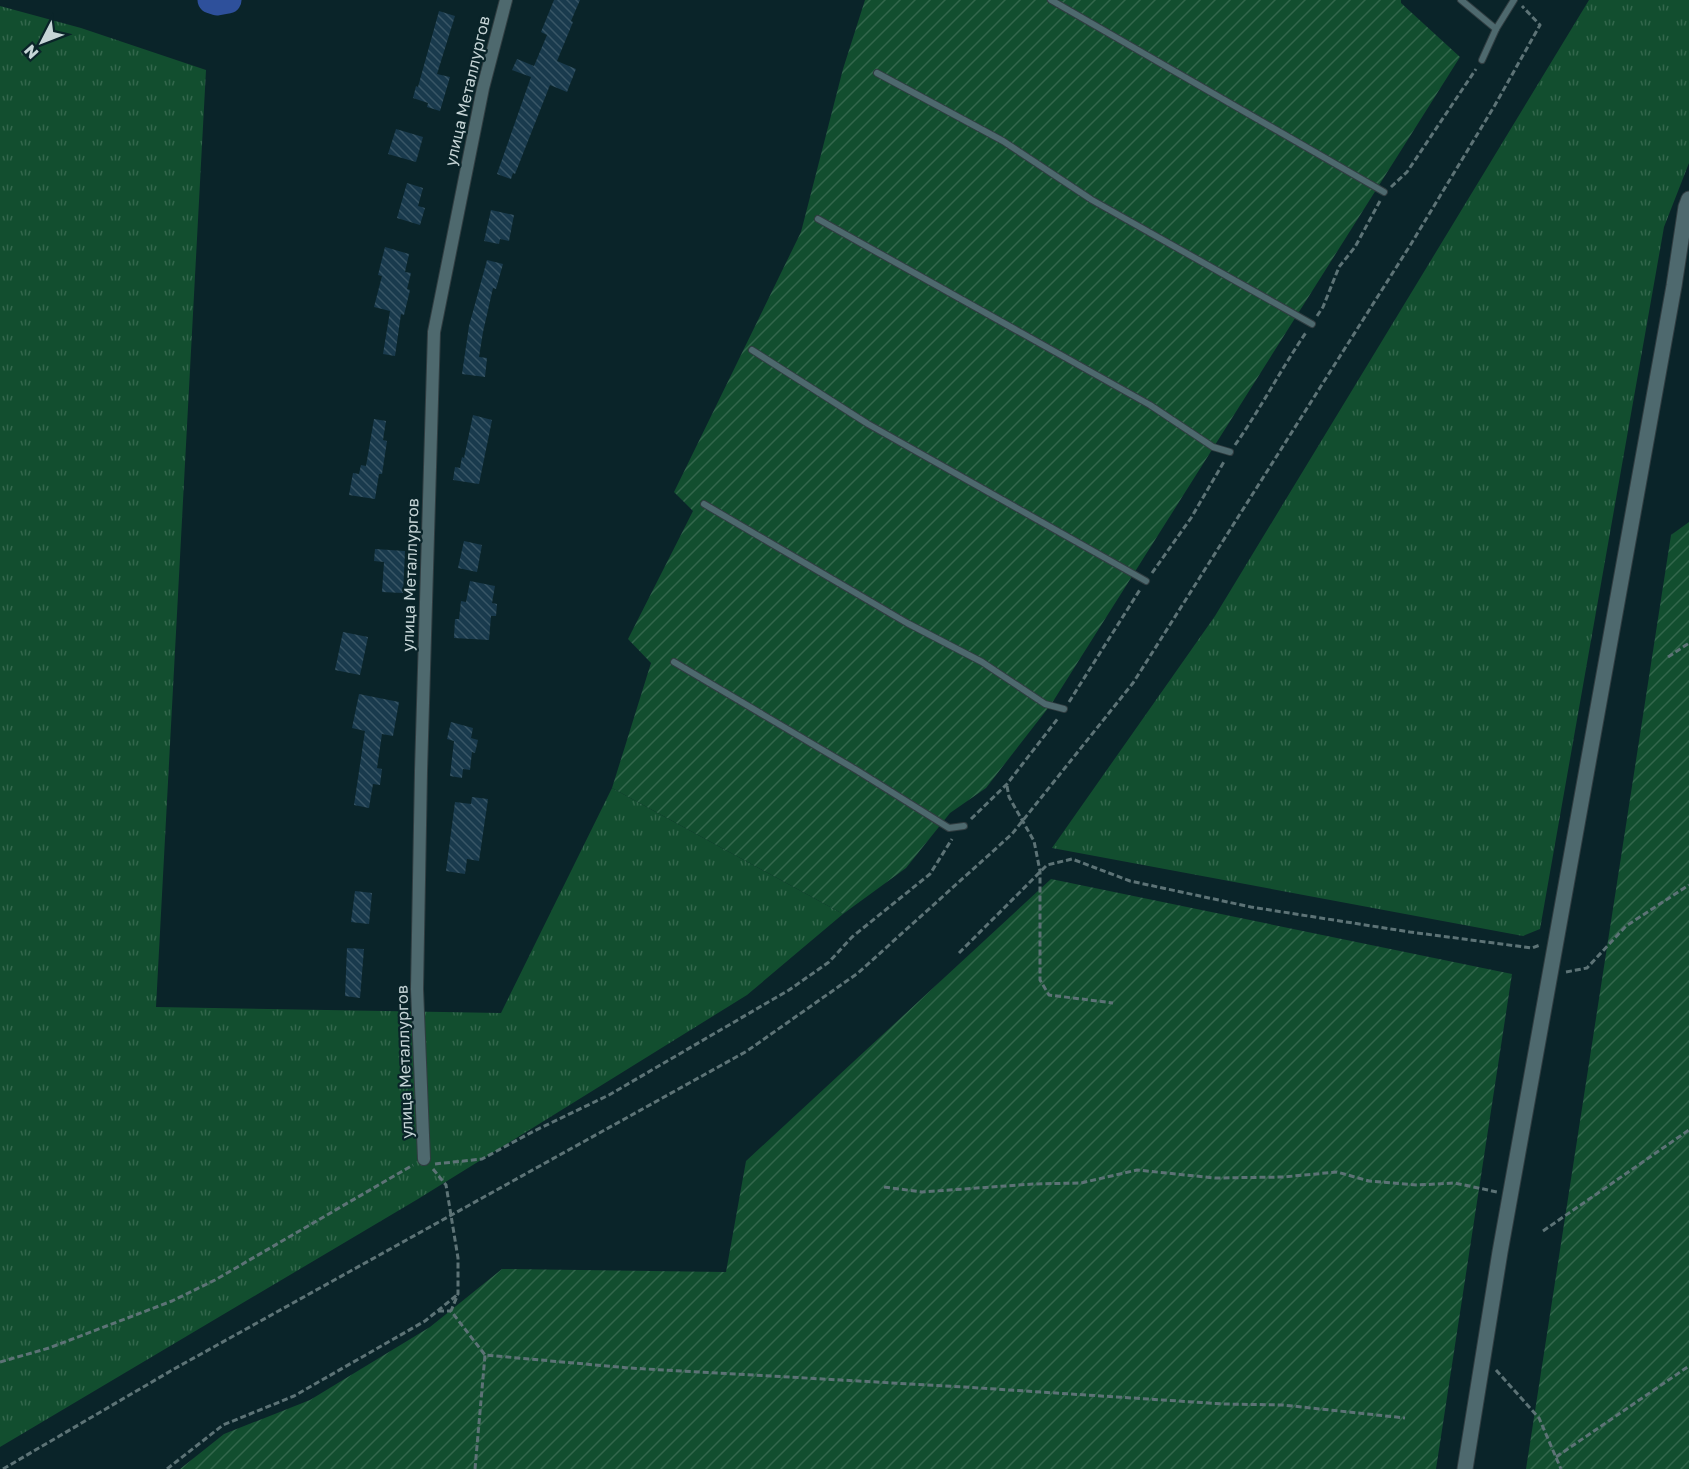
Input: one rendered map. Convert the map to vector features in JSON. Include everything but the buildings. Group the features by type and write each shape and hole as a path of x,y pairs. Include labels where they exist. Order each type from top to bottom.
{"street":[{"name":"улица Металлургов","path":"424,1159 417,988 421,759 435,332 483,88 506,0"},
{"path":"1465,1469 1511,1194 1689,199"}],"lane":[{"path":"1051,0 1384,192"},
{"path":"1461,0 1496,29"},
{"path":"1482,60 1496,29 1515,0"},
{"path":"877,73 1003,141 1092,200 1269,302 1312,324"},
{"path":"818,219 1150,405 1214,447 1230,452"},
{"path":"752,350 868,424 1146,581"},
{"path":"704,504 906,623 982,662 1045,704 1064,709"},
{"path":"674,662 949,828 964,826"}],"path":[{"path":"3,1469 174,1369 747,1051 858,973 1012,834 1133,683 1411,244 1495,105 1540,25 1515,0"},
{"path":"424,1159 435,1164 482,1159 609,1095 789,990 829,962 852,938 930,874 954,835 1007,784 1064,709 1128,604 1191,518 1230,452 1257,414 1287,361 1323,307 1339,267 1355,247 1384,192 1407,172 1482,60"},
{"path":"1668,657 1689,643"},
{"path":"1007,784 1009,797 1034,841 1040,872 1040,980 1049,995 1113,1003"},
{"path":"959,953 1047,865 1072,859 1130,881 1251,906 1410,932 1533,948 1557,935"},
{"path":"1550,976 1587,968 1626,926 1689,885"},
{"path":"1543,1231 1689,1130"},
{"path":"424,1159 446,1185 458,1258 458,1294 451,1311"},
{"path":"0,1362 49,1348 172,1301 215,1280 424,1159"},
{"path":"884,1187 922,1192 1082,1183 1137,1170 1215,1178 1283,1177 1337,1172 1369,1181 1417,1185 1455,1183 1511,1194"},
{"path":"167,1469 223,1425 294,1396 425,1321 458,1294"},
{"path":"436,1311 451,1311"},
{"path":"451,1311 485,1355 475,1469"},
{"path":"1484,1351 1499,1375 1539,1418 1561,1469"},
{"path":"485,1355 640,1369 1224,1404 1283,1405 1405,1418"},
{"path":"1556,1457 1689,1366"}],"green space":[{"path":"865,0 1401,0 1401,3 1460,57 1052,703 986,788 950,813 906,868 843,914 612,788 651,663 628,639 693,511 674,492 801,232 843,69"},
{"path":"1589,0 1689,0 1689,163 1664,227 1540,929 1523,936 1052,848 1215,616"},
{"path":"0,6 81,28 206,70 156,1007 501,1013 612,788 843,914 747,995 418,1199 0,1447"},
{"path":"1689,522 1689,1469 1526,1469 1671,535"},
{"path":"1051,879 1512,974 1436,1469 180,1469 224,1434 310,1400 430,1327 502,1269 726,1272 746,1161"}],"waterway":[{"path":"211,0 217,2 228,0"}]}
